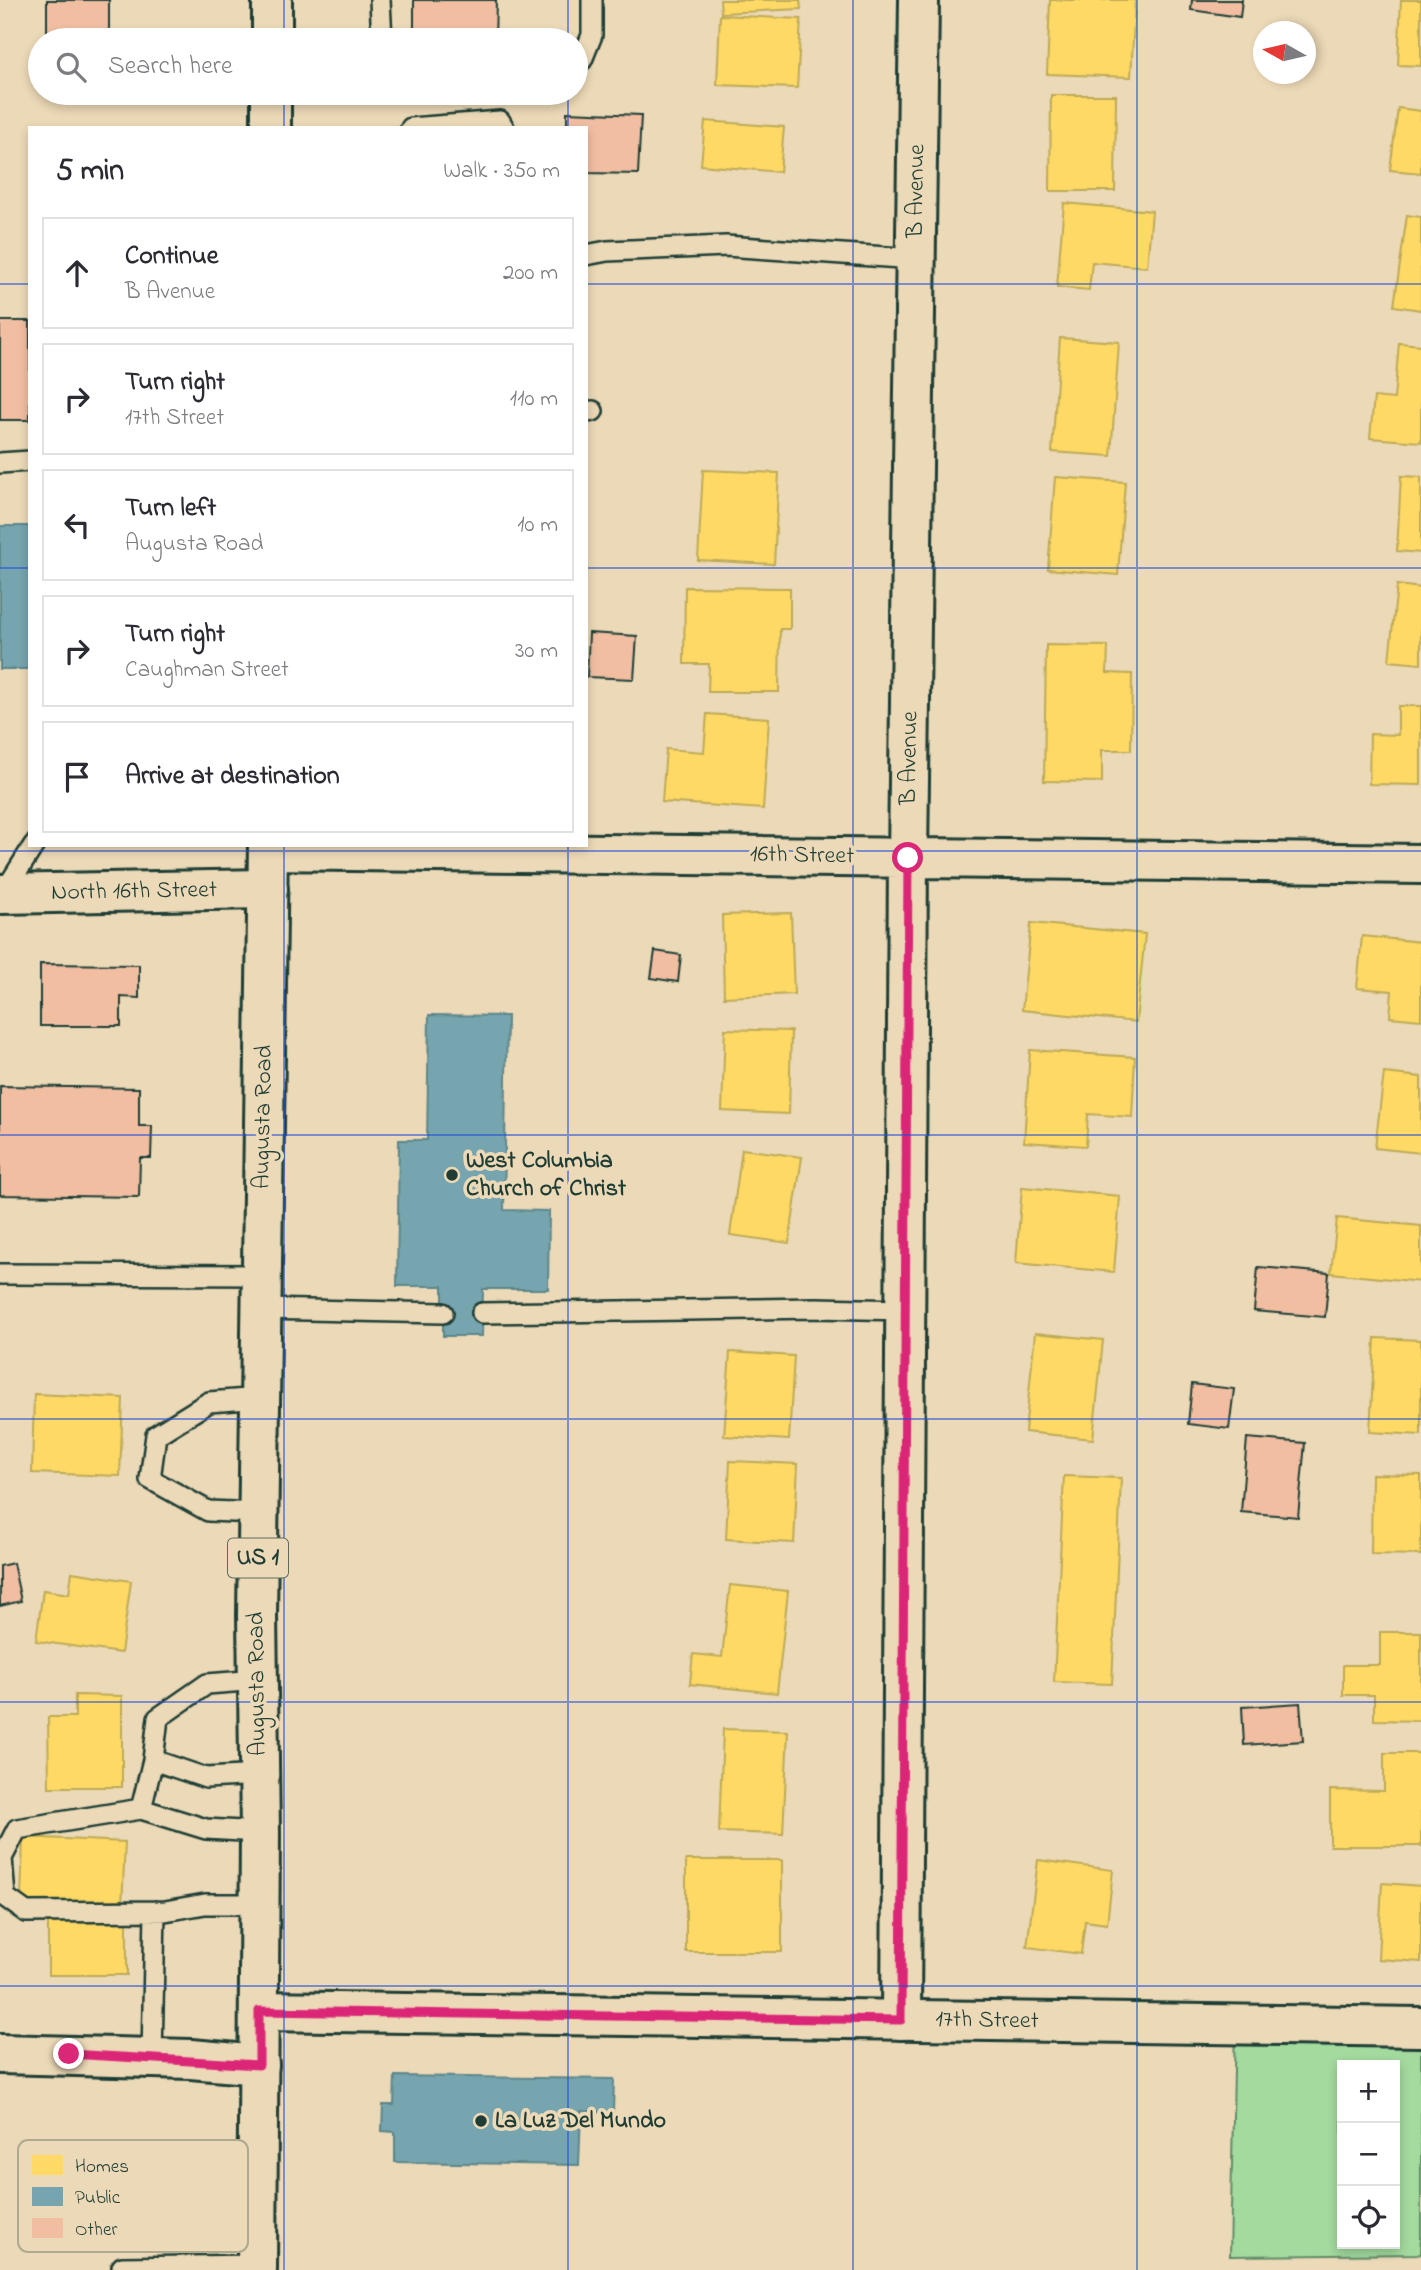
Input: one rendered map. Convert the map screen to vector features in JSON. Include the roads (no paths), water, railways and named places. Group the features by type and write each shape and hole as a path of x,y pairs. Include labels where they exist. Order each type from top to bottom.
{"street":[{"path":"272,0 272,28"},
{"name":"B Avenue","path":"901,2020 908,858 919,0"},
{"path":"271,105 271,126"},
{"name":"16th Street","path":"268,848 1421,864"},
{"name":"Augusta Road","path":"257,2267 260,1904 258,1513 268,848"},
{"name":"North 16th Street","path":"1,894 268,890"},
{"name":"17th Street","path":"259,2011 1421,2027"},
{"path":"0,2054 152,2057 259,2065"}],"lane":[{"path":"380,0 381,28"},
{"path":"588,45 592,35 592,0"},
{"path":"436,126 500,121 503,126"},
{"path":"588,255 607,251 726,246 916,259"},
{"path":"0,463 28,461"},
{"path":"1,894 33,847"},
{"path":"0,1274 262,1292 443,1313"},
{"path":"482,1314 816,1308 906,1310"},
{"path":"258,1513 208,1511 150,1479 156,1435 209,1402 260,1398"},
{"path":"141,1809 153,1760 158,1718 207,1684 258,1680"},
{"path":"153,1760 206,1778 260,1775"},
{"path":"260,1832 206,1829 141,1809 17,1829 2,1858 5,1898 26,1912 155,1911 205,1904 260,1904"},
{"path":"152,2057 155,1911"},
{"path":"122,2267 257,2267"}],"place":[{"name":"West Columbia Church of Christ","path":"452,1175"},
{"name":"La Luz Del Mundo","path":"481,2121"}]}
